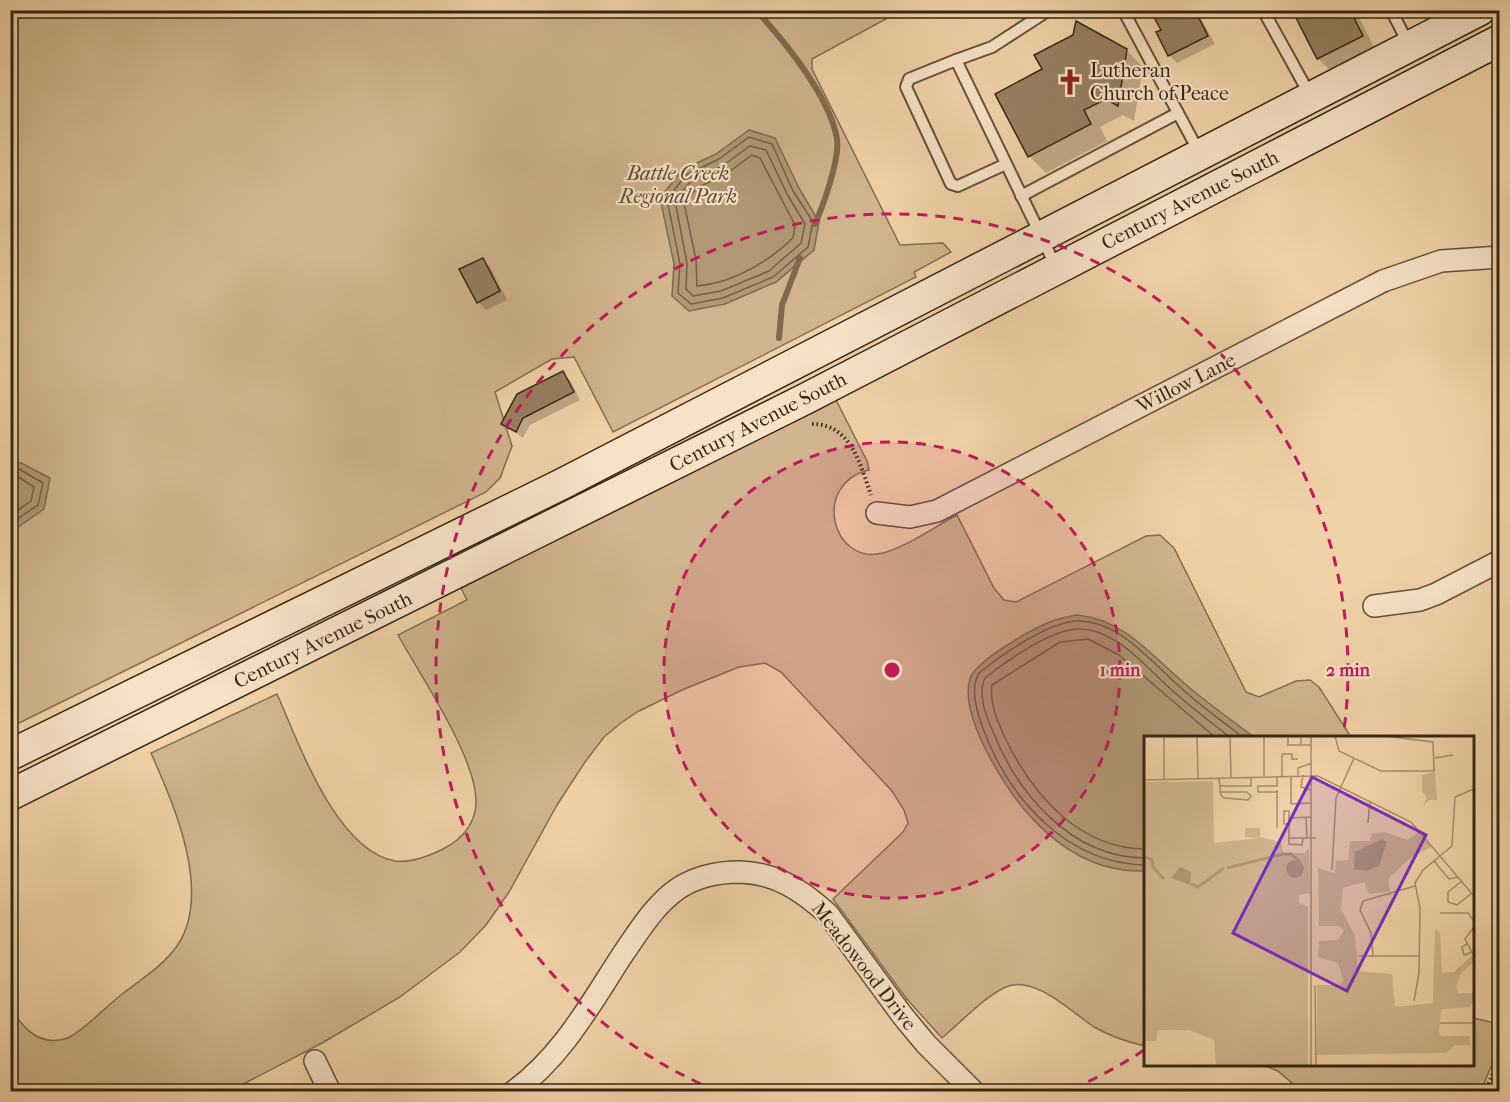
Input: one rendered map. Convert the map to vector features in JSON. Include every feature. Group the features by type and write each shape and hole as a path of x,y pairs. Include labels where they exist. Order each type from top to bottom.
{"main road":[{"name":"Century Avenue South","path":"10,754 562,484 1480,10"},
{"name":"Century Avenue South","path":"10,795 576,514 1500,40"}],"street":[{"name":"Willow Lane","path":"877,513 910,518 937,511 1383,281 1441,261 1500,257"},
{"path":"1374,606 1420,600 1500,561"},
{"name":"Meadowood Drive","path":"513,1092 547,1064 644,923 661,903 679,888 704,877 730,872 758,873 785,881 810,897 828,914 926,1044 974,1092"},
{"path":"315,1061 330,1092"}],"lane":[{"path":"1006,164 958,186 951,184 906,87 909,80 992,47 1049,10"},
{"path":"1123,10 1200,154"},
{"path":"1263,10 1311,96"},
{"path":"1391,10 1409,46"},
{"path":"956,60 1057,268"},
{"path":"1021,196 1178,113"}],"path":[{"path":"807,424 831,426 844,435 858,459 877,513"},
{"path":"1485,1092 1500,1057"}],"green space":[{"name":"Battle Creek Regional Park","path":"11,11 893,11 895,14 812,59 812,69 900,245 943,243 951,252 914,272 916,277 613,432 574,357 552,359 495,392 512,446 500,478 486,492 11,727 11,530 15,529 21,463 11,462"},
{"path":"834,396 867,461 869,470 851,478 840,491 834,506 835,522 841,536 851,547 865,554 883,553 911,541 957,515 994,588 1004,600 1016,602 1146,536 1160,535 1174,548 1246,692 1259,697 1296,681 1310,680 1319,687 1350,736 1144,736 1144,1046 1106,1033 1040,990 1017,984 998,991 942,1038 906,998 833,899 903,832 908,823 904,810 892,791 781,672 765,663 739,667 682,690 637,712 604,737 557,805 509,892 486,925 460,952 400,997 322,1043 230,1091 11,1091 10,1007 27,1029 41,1038 58,1040 68,1038 165,960 177,946 187,925 191,901 191,875 186,849 170,798 151,753 277,694 308,765 337,816 355,837 374,853 395,861 407,861 443,849 462,835 471,822 476,807 473,781 456,738 398,635 467,600 461,588"},
{"path":"1474,1018 1499,1024 1499,1047 1481,1091 1301,1091 1278,1071 1266,1066 1474,1066"}],"water":[{"path":"749,130 775,138 799,188 819,222 814,250 776,282 725,304 689,311 672,296 674,264 660,198 682,170 716,154"},
{"path":"11,462 21,463 50,478 44,509 11,530"},
{"path":"1077,615 1093,618 1122,631 1148,650 1201,697 1253,736 1144,736 1144,871 1117,869 1092,861 1068,849 1047,833 1028,813 996,768 974,721 968,695 970,679 974,672 1005,646 1031,631 1060,619"}],"building":[{"path":"1150,10 1195,10 1208,36 1168,56 1156,32 1161,30"},
{"path":"1292,10 1350,10 1363,36 1317,59"},
{"name":"Lutheran Church of Peace","path":"1076,21 1127,49 1118,106 1106,99 1084,110 1091,124 1028,157 995,94 1042,69 1034,55 1073,35"},
{"path":"483,258 500,291 477,303 459,269"},
{"path":"563,371 574,392 523,418 516,432 501,424 517,394"}],"waterway":[{"path":"756,10 805,71 833,123 837,139 836,158 815,224"},
{"path":"779,338 782,305 800,258"}],"place":[{"name":"Lutheran Church of Peace","path":"1070,82"}]}
